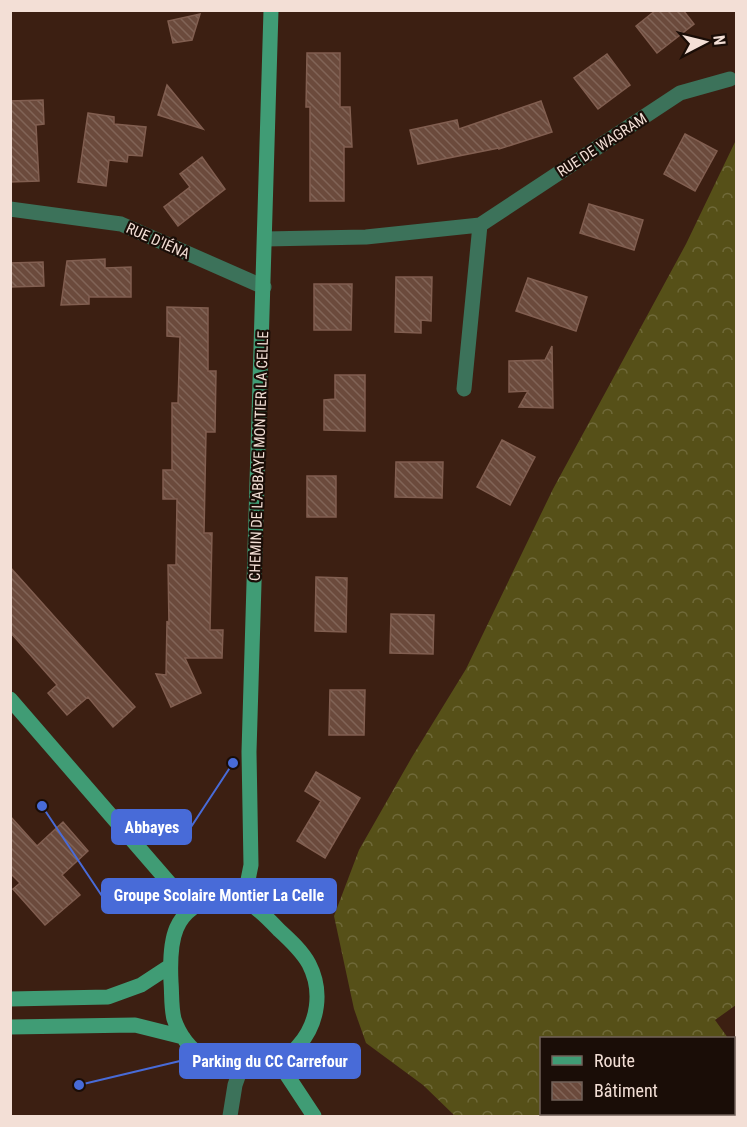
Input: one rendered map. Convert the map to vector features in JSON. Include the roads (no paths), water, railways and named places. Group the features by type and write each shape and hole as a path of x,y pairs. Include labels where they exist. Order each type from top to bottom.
{"street":[{"name":"CHEMIN DE L'ABBAYE MONTIER LA CELLE","path":"244,900 251,865 249,752 271,10"},
{"name":"RUE DE WAGRAM","path":"265,239 366,237 480,225 680,93 730,79"},
{"name":"RUE D'IÉNA","path":"10,209 121,224 264,287"},
{"path":"464,389 480,225"},
{"path":"10,699 191,908"},
{"path":"218,897 244,900 262,912 303,954 316,982 318,1000 314,1019 306,1037 294,1052 279,1063 263,1069 240,1071 218,1066 198,1054 183,1037 174,1018 170,966 173,933 181,918 191,908 204,900 218,897"},
{"path":"10,999 108,997 141,985 170,966"},
{"path":"10,1027 135,1025 183,1037"},
{"path":"279,1063 314,1116"},
{"path":"230,1116 240,1071"}],"place":[{"name":"Abbayes","path":"233,763"},
{"name":"Groupe Scolaire Montier La Celle","path":"42,806"},
{"name":"Parking du CC Carrefour","path":"79,1085"}]}
